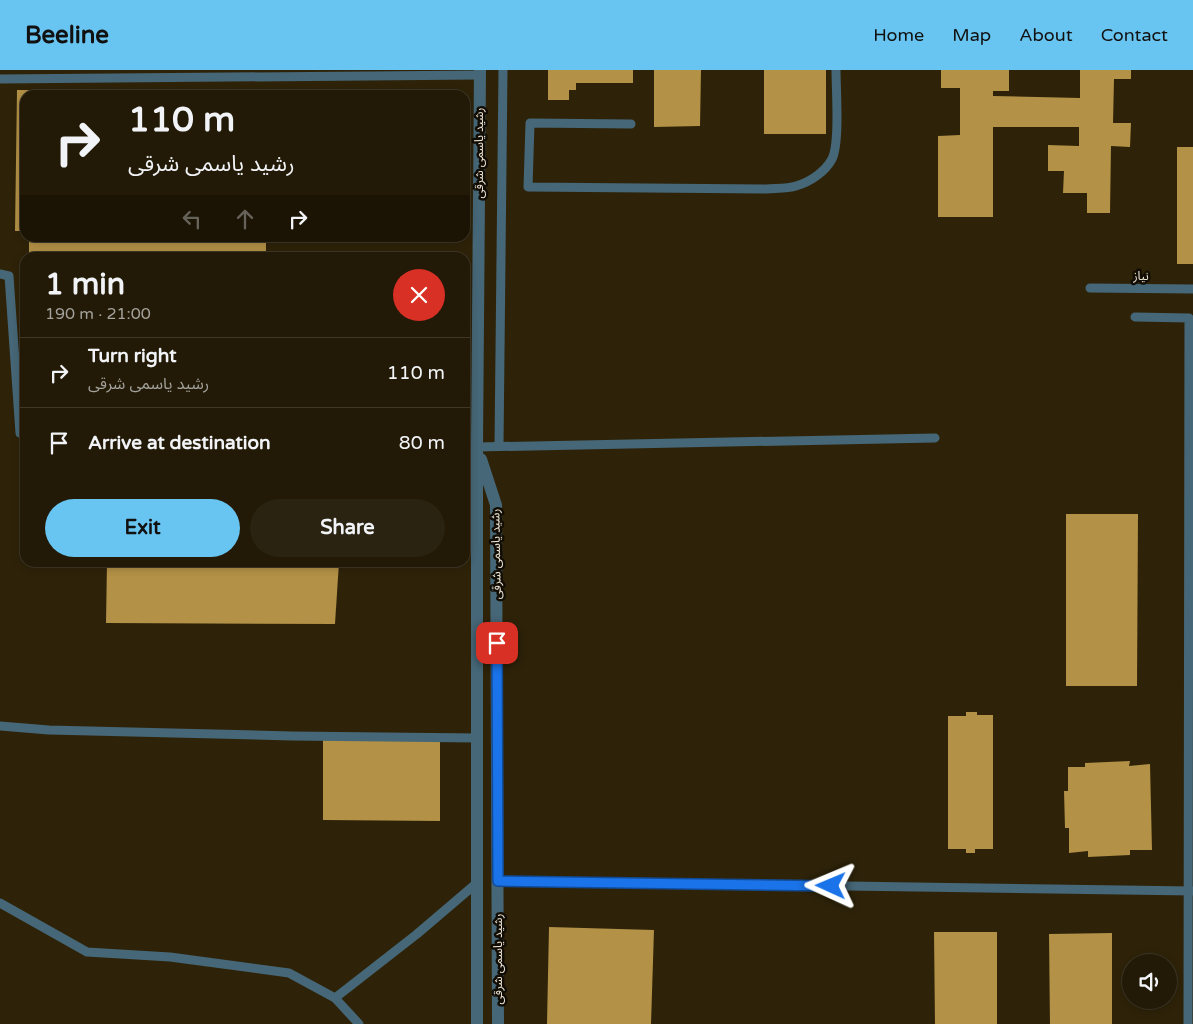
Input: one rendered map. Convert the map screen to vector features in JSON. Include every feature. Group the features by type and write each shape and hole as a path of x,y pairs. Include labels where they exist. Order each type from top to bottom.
{"street":[{"name":"رشید یاسمی شرقی","path":"477,1024 477,447 480,73"},
{"name":"رشید یاسمی شرقی","path":"477,447 496,505 498,1024"},
{"path":"478,882 498,881"}],"lane":[{"path":"499,446 503,70"},
{"path":"631,124 530,123 528,187 765,189 794,187 808,182 822,171 832,159 836,147 836,70"},
{"path":"0,79 480,73"},
{"path":"0,274 9,276 20,433"},
{"name":"نیاز","path":"1090,288 1193,288"},
{"path":"1135,317 1189,318 1191,891 1188,1024"},
{"path":"477,447 935,438"},
{"path":"0,726 48,730 478,738"},
{"path":"498,881 1191,891"},
{"path":"335,998 417,934 478,882"},
{"path":"0,903 88,952 170,957 289,973 335,998 359,1024"}],"building":[{"path":"548,70 633,70 633,83 576,83 576,90 569,90 569,100 548,100"},
{"path":"654,70 701,70 700,126 654,127"},
{"path":"764,70 826,70 826,134 764,134"},
{"path":"941,70 1009,70 1009,91 993,91 993,96 1080,98 1080,70 1131,70 1131,79 1114,79 1113,123 1131,123 1130,147 1111,146 1110,213 1087,213 1087,193 1063,193 1064,171 1048,171 1048,145 1079,146 1079,127 993,127 993,217 938,217 938,136 960,135 960,88 941,88"},
{"path":"17,90 20,90 20,231 15,231"},
{"path":"1177,147 1193,147 1193,264 1177,264"},
{"path":"29,242 266,242 266,252 29,252"},
{"path":"1066,514 1138,514 1137,686 1066,686"},
{"path":"107,567 339,567 335,624 106,623"},
{"path":"966,712 977,712 977,715 993,715 993,849 975,849 975,853 966,853 966,849 948,849 948,716 966,716"},
{"path":"323,740 440,741 440,821 323,820"},
{"path":"1130,761 1129,766 1150,764 1152,850 1130,850 1130,855 1088,857 1088,851 1069,853 1069,828 1065,828 1064,791 1068,791 1068,767 1085,767 1085,763"},
{"path":"549,927 654,930 651,1024 547,1024"},
{"path":"934,932 997,932 997,1024 935,1024"},
{"path":"1112,933 1112,1024 1050,1024 1049,934"}],"route":[{"path":"497,643 498,881 831,886"}]}
